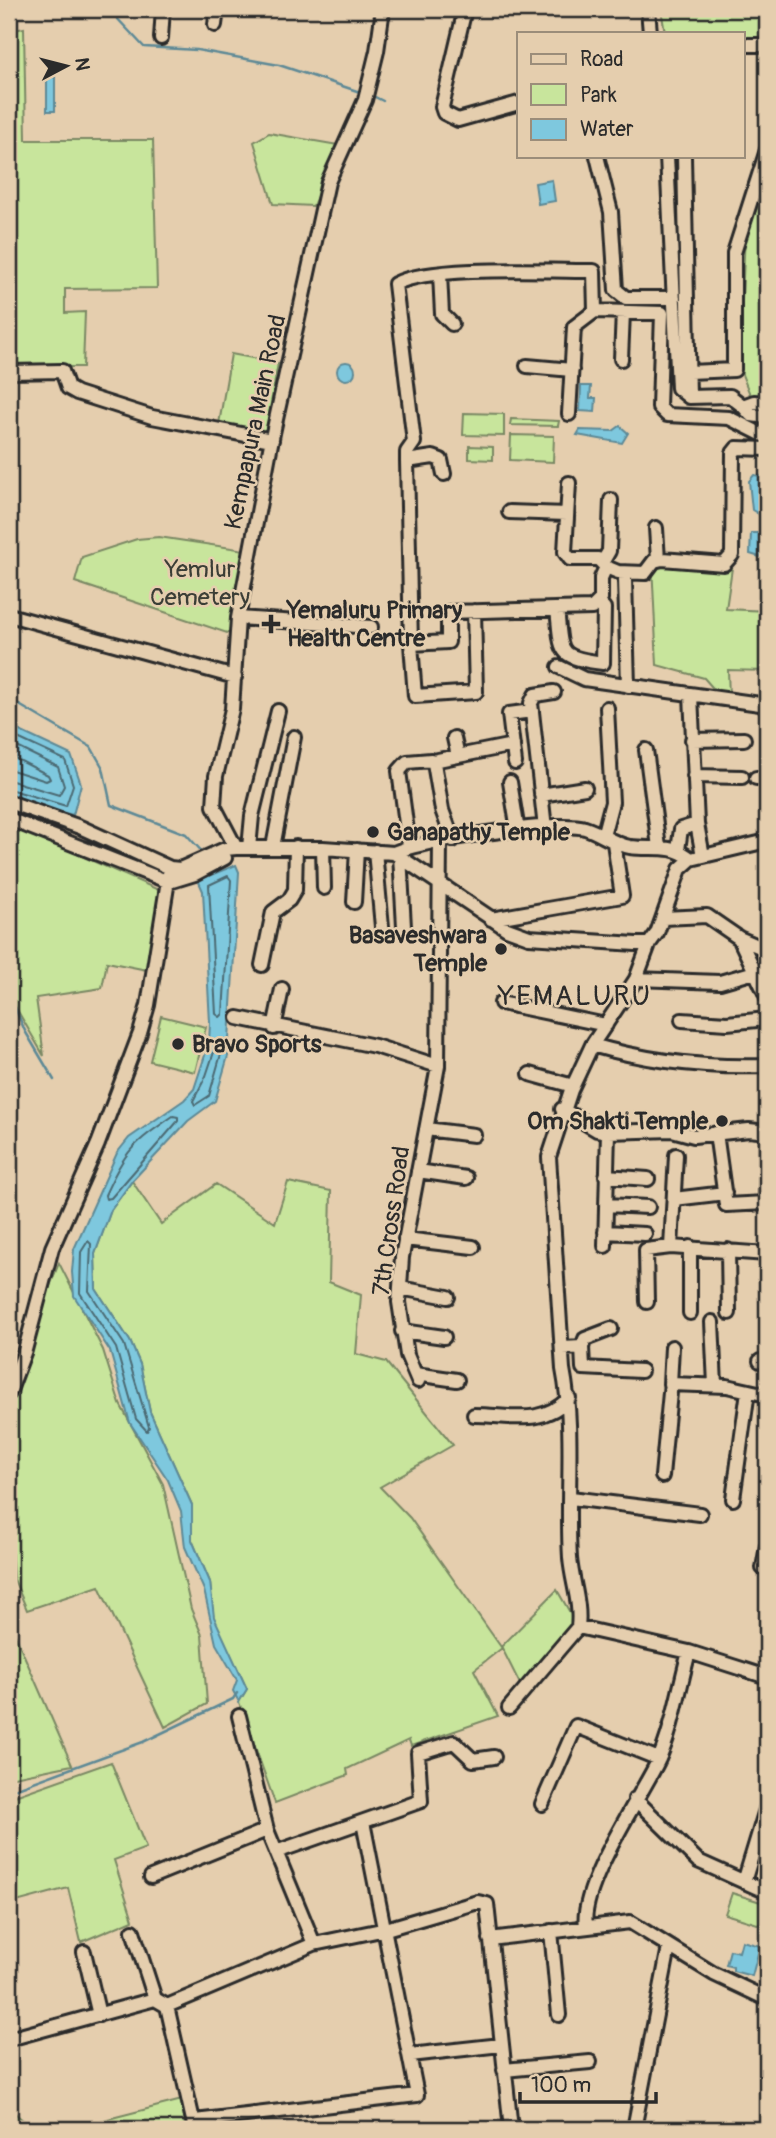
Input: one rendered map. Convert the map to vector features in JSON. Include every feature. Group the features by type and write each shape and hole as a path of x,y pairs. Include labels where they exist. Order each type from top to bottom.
{"street":[{"path":"161,38 163,9"},
{"path":"215,25 216,9"},
{"name":"Kempapura Main Road","path":"234,850 214,806 215,776 232,709 238,618 272,440 328,182 365,100 377,51 383,9"},
{"path":"465,9 442,107 444,113 458,120 517,104"},
{"path":"648,9 650,32"},
{"path":"744,45 767,45"},
{"path":"689,372 734,370 734,253 767,150"},
{"path":"598,158 611,212 616,290 626,298 674,298"},
{"path":"667,158 676,381 680,392 690,397 730,396 751,415 767,417"},
{"path":"684,158 690,397"},
{"path":"474,611 478,690 473,694 415,696 411,644 407,461 407,452 414,442 395,284 405,278 440,274 594,271 595,311"},
{"path":"440,274 442,314 452,324"},
{"path":"569,414 573,327 595,311 662,313 659,407 667,415 736,420 764,443"},
{"path":"621,359 623,312"},
{"path":"527,366 572,370"},
{"path":"9,372 62,371 68,388 77,393 152,417 272,440"},
{"path":"743,406 754,402 767,403"},
{"path":"569,483 565,552 570,559 598,559 618,572 645,573 658,561 724,564 730,560 733,453 737,448 764,443"},
{"path":"407,461 433,457 441,460 444,474"},
{"path":"556,609 562,649 572,659 603,663 604,608 599,603 601,578 609,551 611,500"},
{"path":"509,512 567,514"},
{"path":"656,528 658,561"},
{"path":"625,579 628,686"},
{"path":"411,644 449,642 448,612 592,608 599,603"},
{"path":"9,615 235,677"},
{"path":"238,618 371,627"},
{"path":"559,667 584,680 767,705"},
{"path":"545,828 531,711 532,698 535,695 554,692"},
{"path":"691,695 697,858"},
{"path":"491,919 622,896 608,839 612,802 607,708"},
{"path":"234,850 252,816 278,711"},
{"path":"515,763 509,714 531,711"},
{"path":"273,847 294,737"},
{"path":"454,738 458,756"},
{"path":"692,740 744,738"},
{"path":"404,927 399,771 407,762 433,761 513,745"},
{"path":"646,750 659,846"},
{"path":"433,761 446,841"},
{"path":"694,776 755,778"},
{"path":"510,782 518,831"},
{"path":"541,794 585,788"},
{"path":"9,802 80,827 178,872"},
{"path":"9,819 169,882"},
{"path":"678,850 681,829 697,824"},
{"path":"9,1393 25,1350 52,1248 98,1144 140,1033 148,1004 169,882 178,872 234,850 296,847 401,851 446,841 545,828 584,828 631,847 659,846 697,858"},
{"name":"7th Cross Road","path":"446,841 439,883 438,1066 405,1239 400,1288 402,1331 417,1377 457,1380"},
{"path":"509,1708 578,1627 580,1611 570,1559 569,1398 563,1369 564,1348 549,1157 562,1109 592,1045 636,979 649,944 663,918 680,869 697,858 767,841"},
{"path":"262,965 274,912 289,900 295,890 296,847"},
{"path":"323,848 324,888"},
{"path":"354,902 357,850"},
{"path":"375,851 382,927"},
{"path":"401,851 439,883 491,919 529,937 649,944"},
{"path":"663,918 707,916 739,938 767,950"},
{"path":"739,938 767,997"},
{"path":"636,979 688,983 720,982 755,972"},
{"path":"274,1028 282,989"},
{"path":"501,1003 606,1025"},
{"path":"238,1018 274,1028 375,1046 438,1066"},
{"path":"682,1020 727,1024 767,1019"},
{"path":"592,1045 645,1060 729,1067 767,1066"},
{"path":"530,1074 573,1086"},
{"path":"562,1109 597,1130 608,1132 672,1130 694,1136 716,1133 767,1134 767,1203 726,1205 716,1133"},
{"path":"426,1129 474,1135"},
{"path":"605,1246 608,1132"},
{"path":"671,1247 676,1155"},
{"path":"418,1171 466,1178"},
{"path":"606,1176 648,1179"},
{"path":"674,1199 724,1193"},
{"path":"606,1205 648,1207"},
{"path":"605,1232 645,1234"},
{"path":"405,1239 472,1247"},
{"path":"690,1247 690,1313"},
{"path":"646,1302 646,1250 690,1247 767,1254"},
{"path":"728,1250 729,1313"},
{"path":"400,1288 447,1297"},
{"path":"712,1322 715,1385"},
{"path":"611,1329 585,1339 583,1368 641,1371"},
{"path":"402,1331 444,1337"},
{"path":"564,1348 583,1347"},
{"path":"662,1476 672,1348"},
{"path":"670,1382 715,1385 767,1395"},
{"path":"733,1499 748,1391"},
{"path":"474,1415 543,1417 558,1410 569,1398"},
{"path":"571,1498 700,1514"},
{"path":"763,1567 767,1546"},
{"path":"578,1627 689,1652 767,1677"},
{"path":"586,1926 587,1902 635,1799 659,1759 689,1652"},
{"path":"239,1716 267,1830 314,1944"},
{"path":"542,1804 576,1726 659,1759"},
{"path":"276,1852 421,1801 418,1753 454,1742 473,1760 494,1757"},
{"path":"635,1799 698,1861 767,1892"},
{"path":"744,1882 767,1806"},
{"path":"133,1931 161,2003 195,2125 416,2095 386,1929 363,1822"},
{"path":"151,1877 267,1830"},
{"path":"9,2039 99,2015 161,2003 314,1944 386,1929 483,1902 487,1904 511,2129"},
{"path":"490,1939 630,1922 714,1974 767,1999"},
{"path":"551,1931 559,2015"},
{"path":"634,2129 669,1947"},
{"path":"84,1952 99,2015"},
{"path":"410,2054 501,2045"},
{"path":"504,2070 590,2062"}],"green space":[{"path":"661,9 767,9 767,42 744,40 744,32 665,32"},
{"path":"24,28 26,140 153,140 157,288 65,289 65,313 85,312 83,367 9,367 9,31"},
{"path":"269,133 338,145 313,206 273,204 254,142"},
{"path":"767,186 767,399 751,397 739,367 745,234"},
{"path":"231,354 278,363 266,432 219,424"},
{"path":"464,413 504,414 504,436 463,435"},
{"path":"511,419 559,421 558,426 510,425"},
{"path":"511,435 554,436 553,462 510,460"},
{"path":"469,446 493,447 493,460 469,459"},
{"name":"Yemlur Cemetery","path":"159,537 245,550 230,634 75,582 82,557 137,539"},
{"path":"652,564 732,568 726,609 767,611 767,671 728,670 729,697 719,695 704,678 657,665"},
{"path":"9,824 161,891 147,970 107,962 102,988 36,998 44,1056 9,996"},
{"name":"Bravo Sports","path":"161,1016 206,1027 195,1072 150,1061"},
{"path":"132,1181 161,1224 216,1184 275,1223 288,1182 331,1191 329,1282 361,1295 356,1354 386,1362 453,1445 380,1487 410,1518 501,1647 557,1590 576,1623 522,1688 502,1648 474,1670 498,1716 411,1746 409,1740 347,1769 348,1775 275,1803 239,1702 247,1689 213,1617 210,1582 192,1540 192,1505 150,1412 140,1364 130,1341 96,1289 95,1254 111,1210"},
{"path":"59,1263 103,1350 120,1404 163,1484 191,1609 202,1635 207,1704 165,1727 99,1586 27,1610 13,1577 9,1508 18,1502 15,1494 9,1497 9,1390"},
{"path":"9,1621 72,1765 9,1778"},
{"path":"111,1762 146,1848 114,1860 133,1920 81,1942 68,1888 9,1904 9,1798"},
{"path":"732,1893 767,1904 764,1926 725,1914"},
{"path":"182,2100 185,2129 69,2129"},
{"path":"9,2108 33,2129 9,2129"}],"water":[{"path":"47,77 55,77 55,111 47,111"},
{"path":"552,180 555,201 538,204 535,183"},
{"path":"346,362 352,365 355,371 352,377 346,380 340,377 337,371 340,365"},
{"path":"581,386 591,386 590,398 596,398 595,412 580,411"},
{"path":"620,426 628,433 622,443 577,435 580,430 613,431"},
{"path":"754,475 767,477 767,512 762,516 752,510 749,481"},
{"path":"751,533 763,533 766,536 766,548 760,557 750,554"},
{"path":"9,726 71,755 81,784 73,815 20,802 9,794"},
{"path":"236,865 239,872 228,1056 215,1101 188,1121 132,1181 111,1210 95,1254 96,1289 130,1341 140,1364 150,1412 192,1505 192,1540 210,1582 214,1617 247,1689 239,1702 233,1691 237,1680 216,1644 204,1590 185,1547 181,1511 168,1480 130,1423 110,1351 74,1296 72,1272 74,1249 117,1153 129,1138 184,1100 194,1089 209,1043 210,1023 203,891 198,880"},
{"path":"742,1941 760,1946 752,1976 733,1971 733,1967 726,1965 730,1950 739,1952"}],"waterway":[{"path":"103,9 115,16 144,47 197,50 279,65 360,92"},
{"path":"375,97 383,101"},
{"path":"9,699 91,747 103,768 111,805 186,834 205,855"},
{"path":"9,994 25,1031 54,1080"},
{"path":"9,1791 143,1742 233,1699 237,1693"}],"place":[{"name":"Yemaluru Primary Health Centre","path":"271,624"},
{"name":"Ganapathy Temple","path":"373,832"},
{"name":"Basaveshwara Temple","path":"501,949"},
{"name":"Bravo Sports","path":"178,1044"},
{"name":"Om Shakti Temple","path":"722,1121"}],"district":[{"name":"YEMALURU","path":"575,995"}]}
